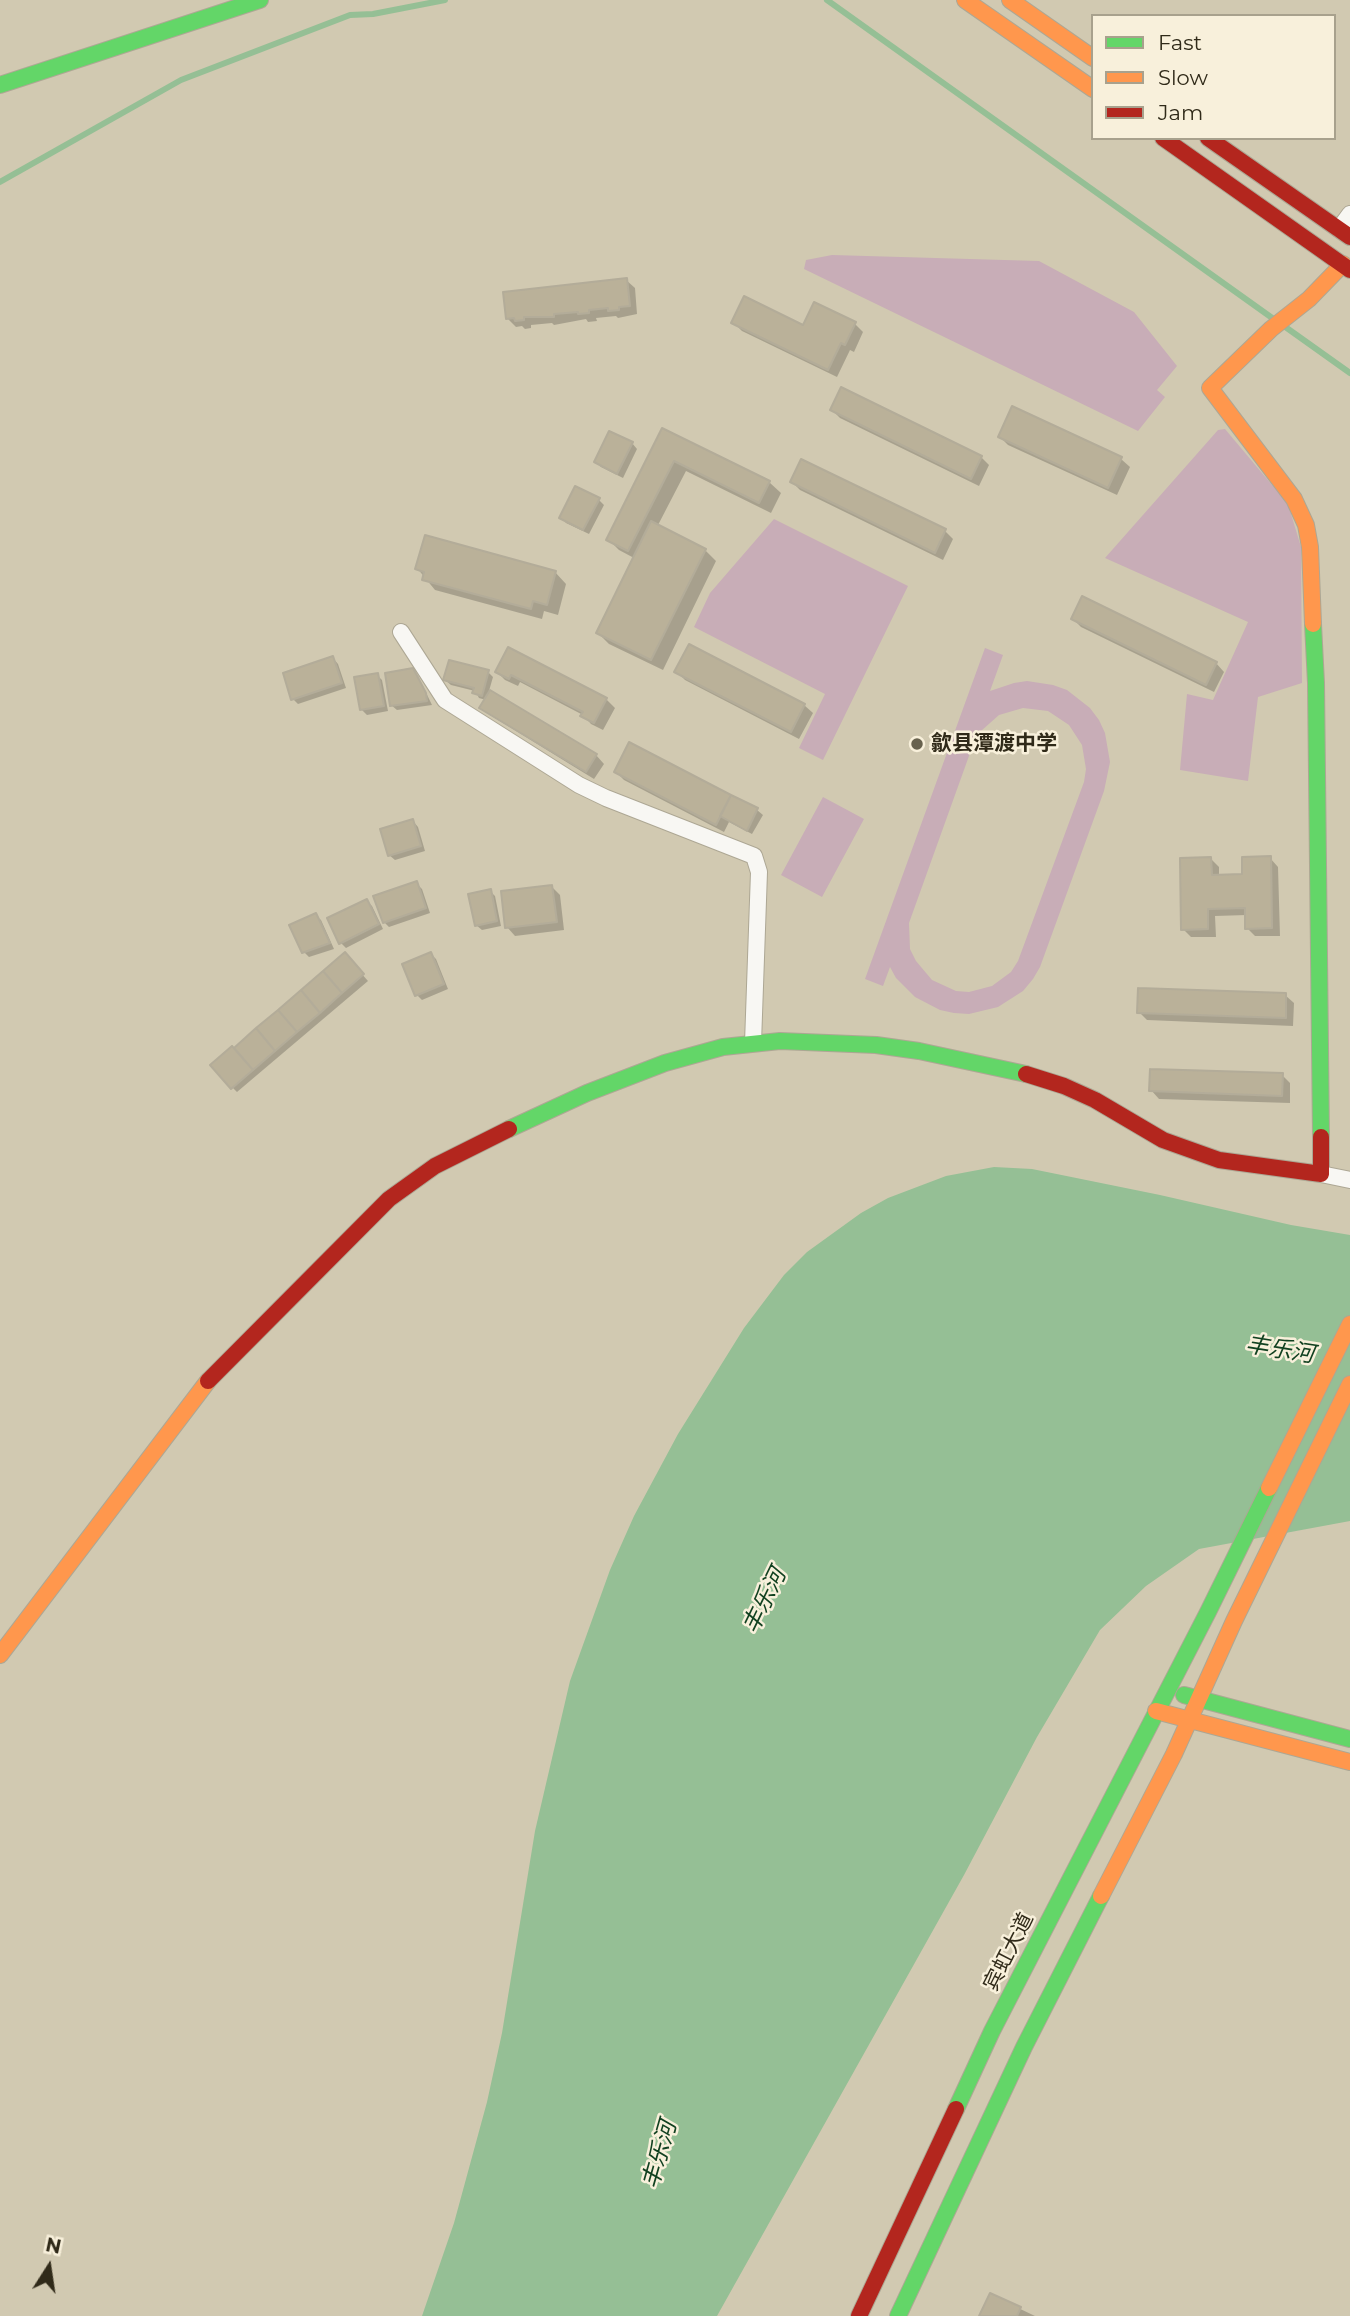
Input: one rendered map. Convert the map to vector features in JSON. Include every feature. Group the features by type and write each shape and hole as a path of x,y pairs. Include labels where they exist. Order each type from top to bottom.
{"street":[{"path":"0,85 260,0"},
{"path":"965,0 1091,88"},
{"path":"1010,0 1091,57"},
{"path":"1166,140 1346,267 1271,329 1210,388 1294,499 1306,525 1310,547 1316,684 1321,1174"},
{"path":"1211,140 1345,233 1350,214"},
{"path":"401,632 445,700 579,785 754,856 759,872 753,1043"},
{"path":"0,1656 207,1382 389,1199 435,1166 460,1152 575,1098 665,1063 694,1054 753,1043 806,1040 876,1045 962,1058 1015,1070 1064,1087 1095,1100 1140,1128 1191,1151 1219,1160 1350,1180"},
{"name":"宾虹大道","path":"859,2316 992,2031 1208,1612 1350,1324"},
{"path":"898,2316 1024,2047 1190,1720 1234,1621 1350,1384"},
{"path":"1167,1691 1350,1739"},
{"path":"1157,1711 1350,1762"}],"shaded area":[{"path":"832,255 1039,261 1134,312 1177,366 1157,390 1165,397 1138,431 804,269 806,260"},
{"path":"1225,429 1288,504 1301,547 1302,683 1258,697 1248,781 1180,770 1187,694 1213,700 1248,622 1105,558 1218,430"},
{"path":"774,519 908,586 823,760 799,748 825,694 694,627 710,593"},
{"path":"985,648 1003,655 990,691 1027,681 1067,690 1090,708 1099,720 1105,733 1110,762 1104,791 1040,967 1033,979 1023,991 998,1007 969,1014 940,1010 915,997 896,978 890,967 883,986 865,979","holes":["1023,708 1048,711 1069,725 1082,745 1086,769 1084,782 1018,961 1011,972 992,986 969,992 956,991 932,980 916,961 910,949 909,923 974,742 981,731 999,715"]},
{"path":"823,797 864,819 822,897 781,875"}],"water":[{"name":"丰乐河","path":"994,1167 1032,1169 1291,1225 1350,1235 1350,1521 1199,1549 1146,1586 1100,1630 1037,1737 964,1875 717,2316 422,2316 454,2223 487,2102 502,2033 535,1831 570,1681 610,1570 634,1516 678,1434 744,1328 784,1275 807,1252 861,1213 888,1198 946,1176"}],"building":[{"path":"627,278 630,306 619,307 619,310 608,311 608,308 589,310 589,313 554,314 554,317 524,317 524,320 515,321 514,318 506,319 503,292"},
{"path":"744,296 803,325 814,302 856,322 845,345 841,343 828,370 731,323"},
{"path":"841,387 982,456 971,479 830,410"},
{"path":"1012,406 1122,457 1108,488 998,437"},
{"path":"662,428 770,481 759,503 674,461 628,551 606,540"},
{"path":"609,431 633,442 617,474 594,462"},
{"path":"801,459 946,529 935,553 790,482"},
{"path":"575,486 600,498 583,530 559,518"},
{"path":"651,521 706,549 651,660 596,633"},
{"path":"425,535 556,571 547,605 533,601 531,609 422,580 424,572 415,569"},
{"path":"1082,596 1217,662 1206,685 1071,619"},
{"path":"689,644 805,704 791,732 674,672"},
{"path":"508,647 607,698 594,723 580,716 583,712 511,675 509,679 495,672"},
{"path":"333,656 342,683 291,700 283,673"},
{"path":"449,660 489,670 482,696 472,693 474,688 443,680"},
{"path":"413,668 426,693 427,701 390,706 385,673"},
{"path":"378,673 384,706 360,710 354,677"},
{"path":"490,690 597,754 586,772 479,708"},
{"path":"629,742 731,795 716,825 614,772"},
{"path":"731,795 758,808 747,831 720,816"},
{"path":"413,819 421,846 388,856 380,829"},
{"path":"1271,856 1272,928 1245,929 1245,908 1208,909 1208,929 1181,930 1180,858 1211,857 1212,875 1242,874 1242,857"},
{"path":"417,881 426,908 383,923 373,896"},
{"path":"552,885 557,922 505,928 501,891"},
{"path":"491,889 497,921 475,926 468,894"},
{"path":"367,899 379,924 339,944 327,918"},
{"path":"316,913 330,943 302,953 289,925"},
{"path":"345,952 364,974 342,993 323,971"},
{"path":"431,952 444,984 415,996 402,964"},
{"path":"323,971 342,993 320,1013 301,990"},
{"path":"1138,988 1286,993 1286,1018 1137,1013"},
{"path":"301,990 320,1013 297,1032 278,1010"},
{"path":"278,1010 297,1032 275,1051 256,1028"},
{"path":"256,1028 275,1051 253,1070 234,1048"},
{"path":"232,1046 253,1070 231,1089 210,1065"},
{"path":"1150,1069 1283,1073 1282,1096 1149,1091"},
{"path":"990,2293 1021,2307 1017,2316 979,2316"}],"waterway":[{"path":"0,182 181,80 350,15 373,14 445,0"},
{"path":"827,0 1275,320"},
{"path":"1284,326 1350,373"}],"traffic: fast":[{"path":"0,85 260,0"},
{"path":"1313,624 1321,1137"},
{"path":"509,1129 587,1093 665,1063 723,1047 780,1041 876,1045 919,1051 1026,1074"},
{"path":"956,2109 992,2031 1269,1488"},
{"path":"1184,1695 1350,1739"},
{"path":"898,2316 1024,2047 1101,1896"}],"traffic: slow":[{"path":"965,0 1091,88"},
{"path":"1010,0 1091,57"},
{"path":"1313,624 1310,547 1306,525 1294,499 1210,388 1271,329 1309,299 1343,264"},
{"path":"1269,1488 1350,1324"},
{"path":"0,1655 208,1381"},
{"path":"1101,1896 1174,1754 1234,1621 1350,1384"},
{"path":"1156,1711 1350,1762"}],"traffic: jam":[{"path":"1166,140 1350,270"},
{"path":"1211,140 1350,237"},
{"path":"1026,1074 1064,1086 1095,1100 1163,1140 1219,1160 1321,1174 1321,1137"},
{"path":"208,1381 389,1199 435,1166 509,1129"},
{"path":"859,2316 956,2109"}],"place":[{"name":"歙县潭渡中学","path":"917,744"}]}
